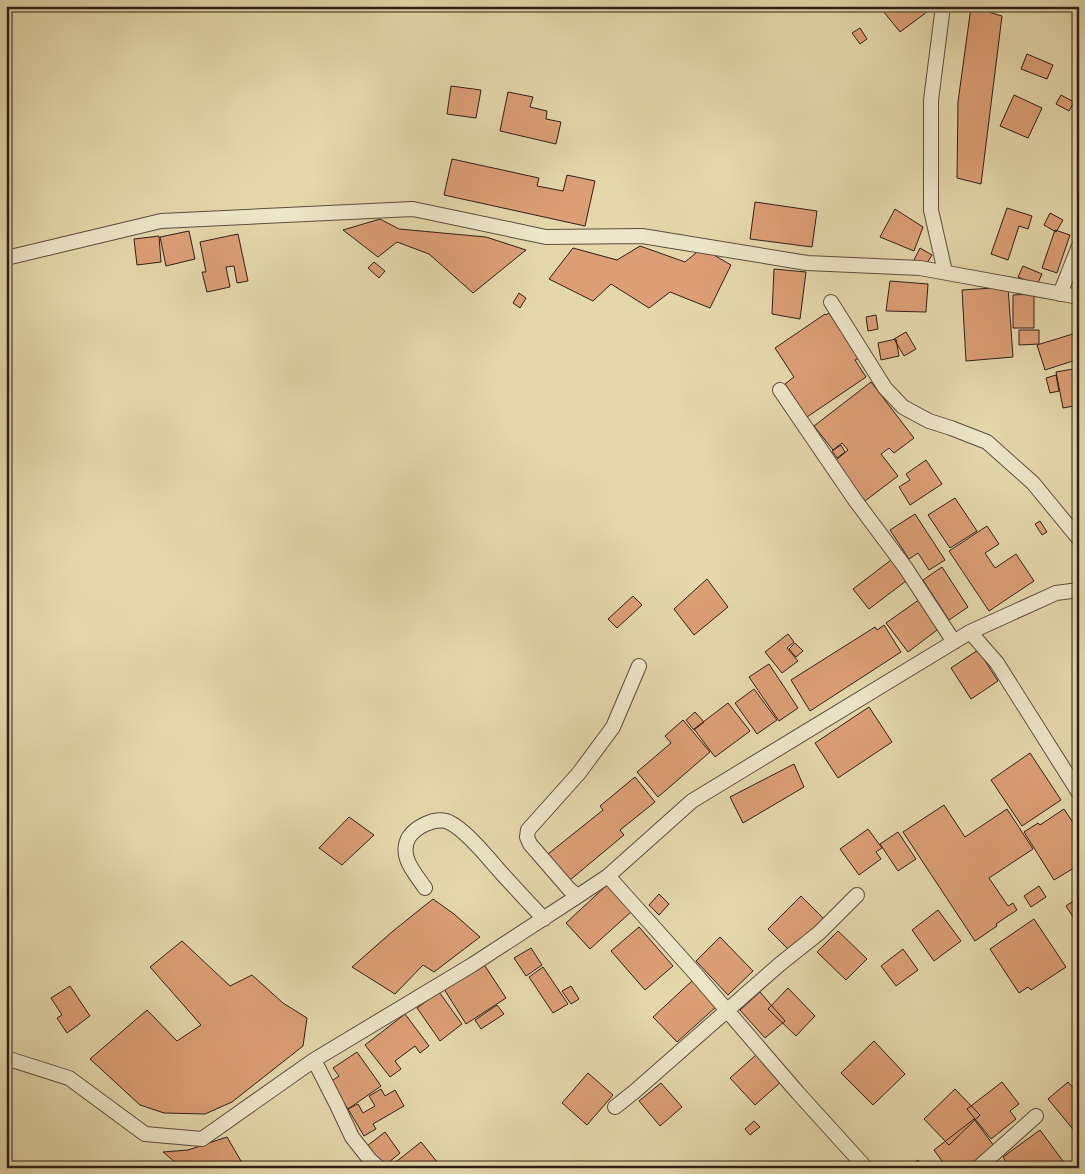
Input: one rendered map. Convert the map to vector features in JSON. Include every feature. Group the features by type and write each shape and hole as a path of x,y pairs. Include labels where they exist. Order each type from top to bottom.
{"street":[{"path":"943,6 931,100 931,210 945,272"},
{"path":"6,258 161,221 413,209 546,237 642,236 807,263 920,268 1079,297"},
{"path":"1060,294 1079,246"},
{"path":"831,302 885,388 904,407 929,421 987,442 1033,483 1079,540"},
{"path":"780,390 855,500 905,568 954,642"},
{"path":"6,1058 69,1078 145,1134 202,1139 314,1060 472,965 608,876 692,801 970,632 1056,593 1079,590"},
{"path":"970,632 997,663 1079,793"},
{"path":"578,896 569,889 526,837 528,830 579,773 613,727 640,666"},
{"path":"425,888 405,858 405,846 410,836 420,827 432,821 446,821 457,827 473,842 544,918"},
{"path":"608,876 866,1168"},
{"path":"615,1107 780,964 819,933 857,895"},
{"path":"314,1060 352,1137 370,1160 379,1168"},
{"path":"978,1168 1036,1116"}],"building":[{"path":"879,6 935,6 900,32"},
{"path":"971,7 1002,16 981,184 957,178 958,102"},
{"path":"860,28 867,39 860,44 852,33"},
{"path":"1027,54 1053,65 1047,79 1021,69"},
{"path":"451,86 481,90 476,118 447,114"},
{"path":"508,92 533,97 530,107 547,111 546,119 561,122 556,144 500,131"},
{"path":"1014,95 1042,108 1028,138 1000,126"},
{"path":"1061,95 1074,102 1069,111 1056,104"},
{"path":"452,159 539,178 537,186 563,191 567,175 595,181 585,226 444,195"},
{"path":"755,202 817,211 812,247 750,239"},
{"path":"1007,208 1032,216 1028,229 1019,226 1008,260 991,254"},
{"path":"895,209 923,227 914,251 880,237"},
{"path":"1050,213 1063,220 1056,232 1044,225"},
{"path":"380,219 399,229 486,237 526,250 473,293 429,254 397,242 378,257 343,230"},
{"path":"1055,230 1070,235 1057,273 1042,268"},
{"path":"189,231 195,259 166,266 160,237"},
{"path":"238,234 248,281 237,283 234,266 226,267 230,287 207,292 202,272 206,272 200,242"},
{"path":"159,236 161,262 137,265 134,239"},
{"path":"640,246 685,262 702,248 731,265 710,308 670,292 649,308 611,284 593,301 549,279 573,248 617,260"},
{"path":"920,248 932,255 924,268 913,262"},
{"path":"374,262 385,271 379,278 368,268"},
{"path":"1023,266 1042,274 1037,285 1018,277"},
{"path":"774,269 806,272 800,319 772,314"},
{"path":"890,281 928,284 926,312 886,311"},
{"path":"1008,287 1013,357 966,361 962,290"},
{"path":"519,293 526,298 520,308 513,303"},
{"path":"1034,294 1034,328 1013,328 1013,295"},
{"path":"829,313 859,358 855,360 866,377 807,417 785,384 794,377 775,348"},
{"path":"876,315 878,329 868,331 866,317"},
{"path":"1019,330 1039,330 1039,344 1019,345"},
{"path":"906,332 916,349 904,356 894,339"},
{"path":"1079,332 1079,359 1045,370 1037,345"},
{"path":"896,339 899,356 881,360 878,343"},
{"path":"1079,368 1079,405 1063,408 1056,372"},
{"path":"1056,375 1059,391 1050,393 1046,378"},
{"path":"871,382 914,438 894,453 889,448 881,454 898,476 865,501 835,461 848,450 842,443 833,450 814,426"},
{"path":"841,445 845,452 837,458 832,451"},
{"path":"926,460 942,484 910,505 899,487 910,480 906,474"},
{"path":"955,498 977,531 950,548 928,515"},
{"path":"915,514 945,560 929,570 918,553 909,559 890,530"},
{"path":"1040,521 1047,532 1042,535 1035,524"},
{"path":"987,526 999,544 985,553 995,568 1016,554 1034,581 989,611 949,551"},
{"path":"891,560 906,581 869,609 853,589"},
{"path":"942,567 968,607 949,620 923,580"},
{"path":"707,579 728,607 694,635 674,609"},
{"path":"633,596 642,605 617,628 608,619"},
{"path":"920,599 941,627 908,652 886,623"},
{"path":"884,625 901,652 810,711 791,680 875,627 877,630"},
{"path":"788,634 794,642 787,648 798,661 782,673 765,652"},
{"path":"795,643 803,651 796,657 789,649"},
{"path":"978,650 998,681 971,699 951,668"},
{"path":"769,664 798,708 779,721 749,677"},
{"path":"754,689 777,720 757,734 735,703"},
{"path":"728,703 750,731 715,757 694,729"},
{"path":"869,707 892,742 838,778 815,743"},
{"path":"695,712 704,722 694,730 686,720"},
{"path":"683,720 710,752 658,797 637,772 671,743 665,736"},
{"path":"1030,753 1061,800 1022,826 991,780"},
{"path":"794,764 804,787 743,823 730,797"},
{"path":"635,777 655,802 620,830 624,835 570,880 548,854 603,810 600,806"},
{"path":"944,805 965,837 1007,809 1033,849 989,878 1008,906 1013,903 1017,910 975,941 903,832"},
{"path":"1064,809 1079,832 1079,865 1054,880 1024,832 1038,823 1040,825"},
{"path":"349,817 374,835 342,865 319,848"},
{"path":"868,829 882,848 876,852 881,859 859,875 840,849"},
{"path":"898,832 916,859 898,871 880,844"},
{"path":"607,885 632,911 590,949 566,923"},
{"path":"1039,886 1046,897 1031,907 1024,896"},
{"path":"659,894 669,904 659,915 649,905"},
{"path":"801,896 825,920 792,953 768,929"},
{"path":"1079,897 1079,926 1066,906"},
{"path":"433,899 454,914 480,937 434,972 423,965 395,994 352,967 393,931"},
{"path":"938,910 961,941 934,961 912,930"},
{"path":"1034,919 1066,967 1031,990 1028,987 1019,993 990,949"},
{"path":"639,927 673,966 645,990 611,951"},
{"path":"838,931 867,959 846,980 817,952"},
{"path":"720,937 753,971 728,995 696,961"},
{"path":"182,941 230,986 252,975 283,1003 307,1018 303,1046 232,1102 205,1114 164,1113 140,1105 90,1059 147,1010 177,1041 201,1025 150,967"},
{"path":"531,948 542,965 526,976 514,958"},
{"path":"903,949 918,970 896,986 881,966"},
{"path":"483,963 506,998 466,1024 444,989"},
{"path":"543,967 568,1004 553,1013 529,977"},
{"path":"693,980 717,1006 677,1042 653,1017"},
{"path":"70,986 90,1016 67,1033 57,1018 62,1015 51,998"},
{"path":"571,986 579,999 571,1004 562,991"},
{"path":"788,988 815,1016 796,1036 768,1009"},
{"path":"439,992 462,1024 440,1041 417,1008"},
{"path":"760,992 785,1021 765,1038 740,1010"},
{"path":"497,1005 504,1014 481,1029 475,1020"},
{"path":"405,1014 429,1046 420,1053 415,1046 395,1061 401,1069 390,1077 365,1045"},
{"path":"874,1041 905,1074 873,1105 841,1073"},
{"path":"357,1052 381,1086 348,1109 330,1082 339,1076 333,1068"},
{"path":"756,1055 781,1082 755,1105 730,1078"},
{"path":"588,1073 613,1095 587,1125 562,1103"},
{"path":"1002,1082 1019,1104 1010,1111 1016,1119 991,1139 967,1109"},
{"path":"1068,1082 1074,1089 1079,1085 1079,1130 1076,1133 1048,1099"},
{"path":"661,1083 682,1107 660,1126 639,1101"},
{"path":"381,1089 385,1096 395,1090 404,1106 373,1124 376,1129 364,1136 348,1109 358,1104 363,1113 375,1106 369,1096"},
{"path":"955,1089 980,1115 949,1145 924,1119"},
{"path":"974,1119 994,1146 966,1168 947,1168 934,1150"},
{"path":"754,1121 760,1127 750,1135 745,1129"},
{"path":"1040,1130 1068,1168 1010,1168 1003,1157"},
{"path":"385,1132 400,1153 383,1167 367,1146"},
{"path":"227,1137 245,1168 182,1168 163,1152 188,1150"},
{"path":"421,1142 442,1168 394,1168 392,1165"},
{"path":"918,1160 925,1168 908,1168"}]}
